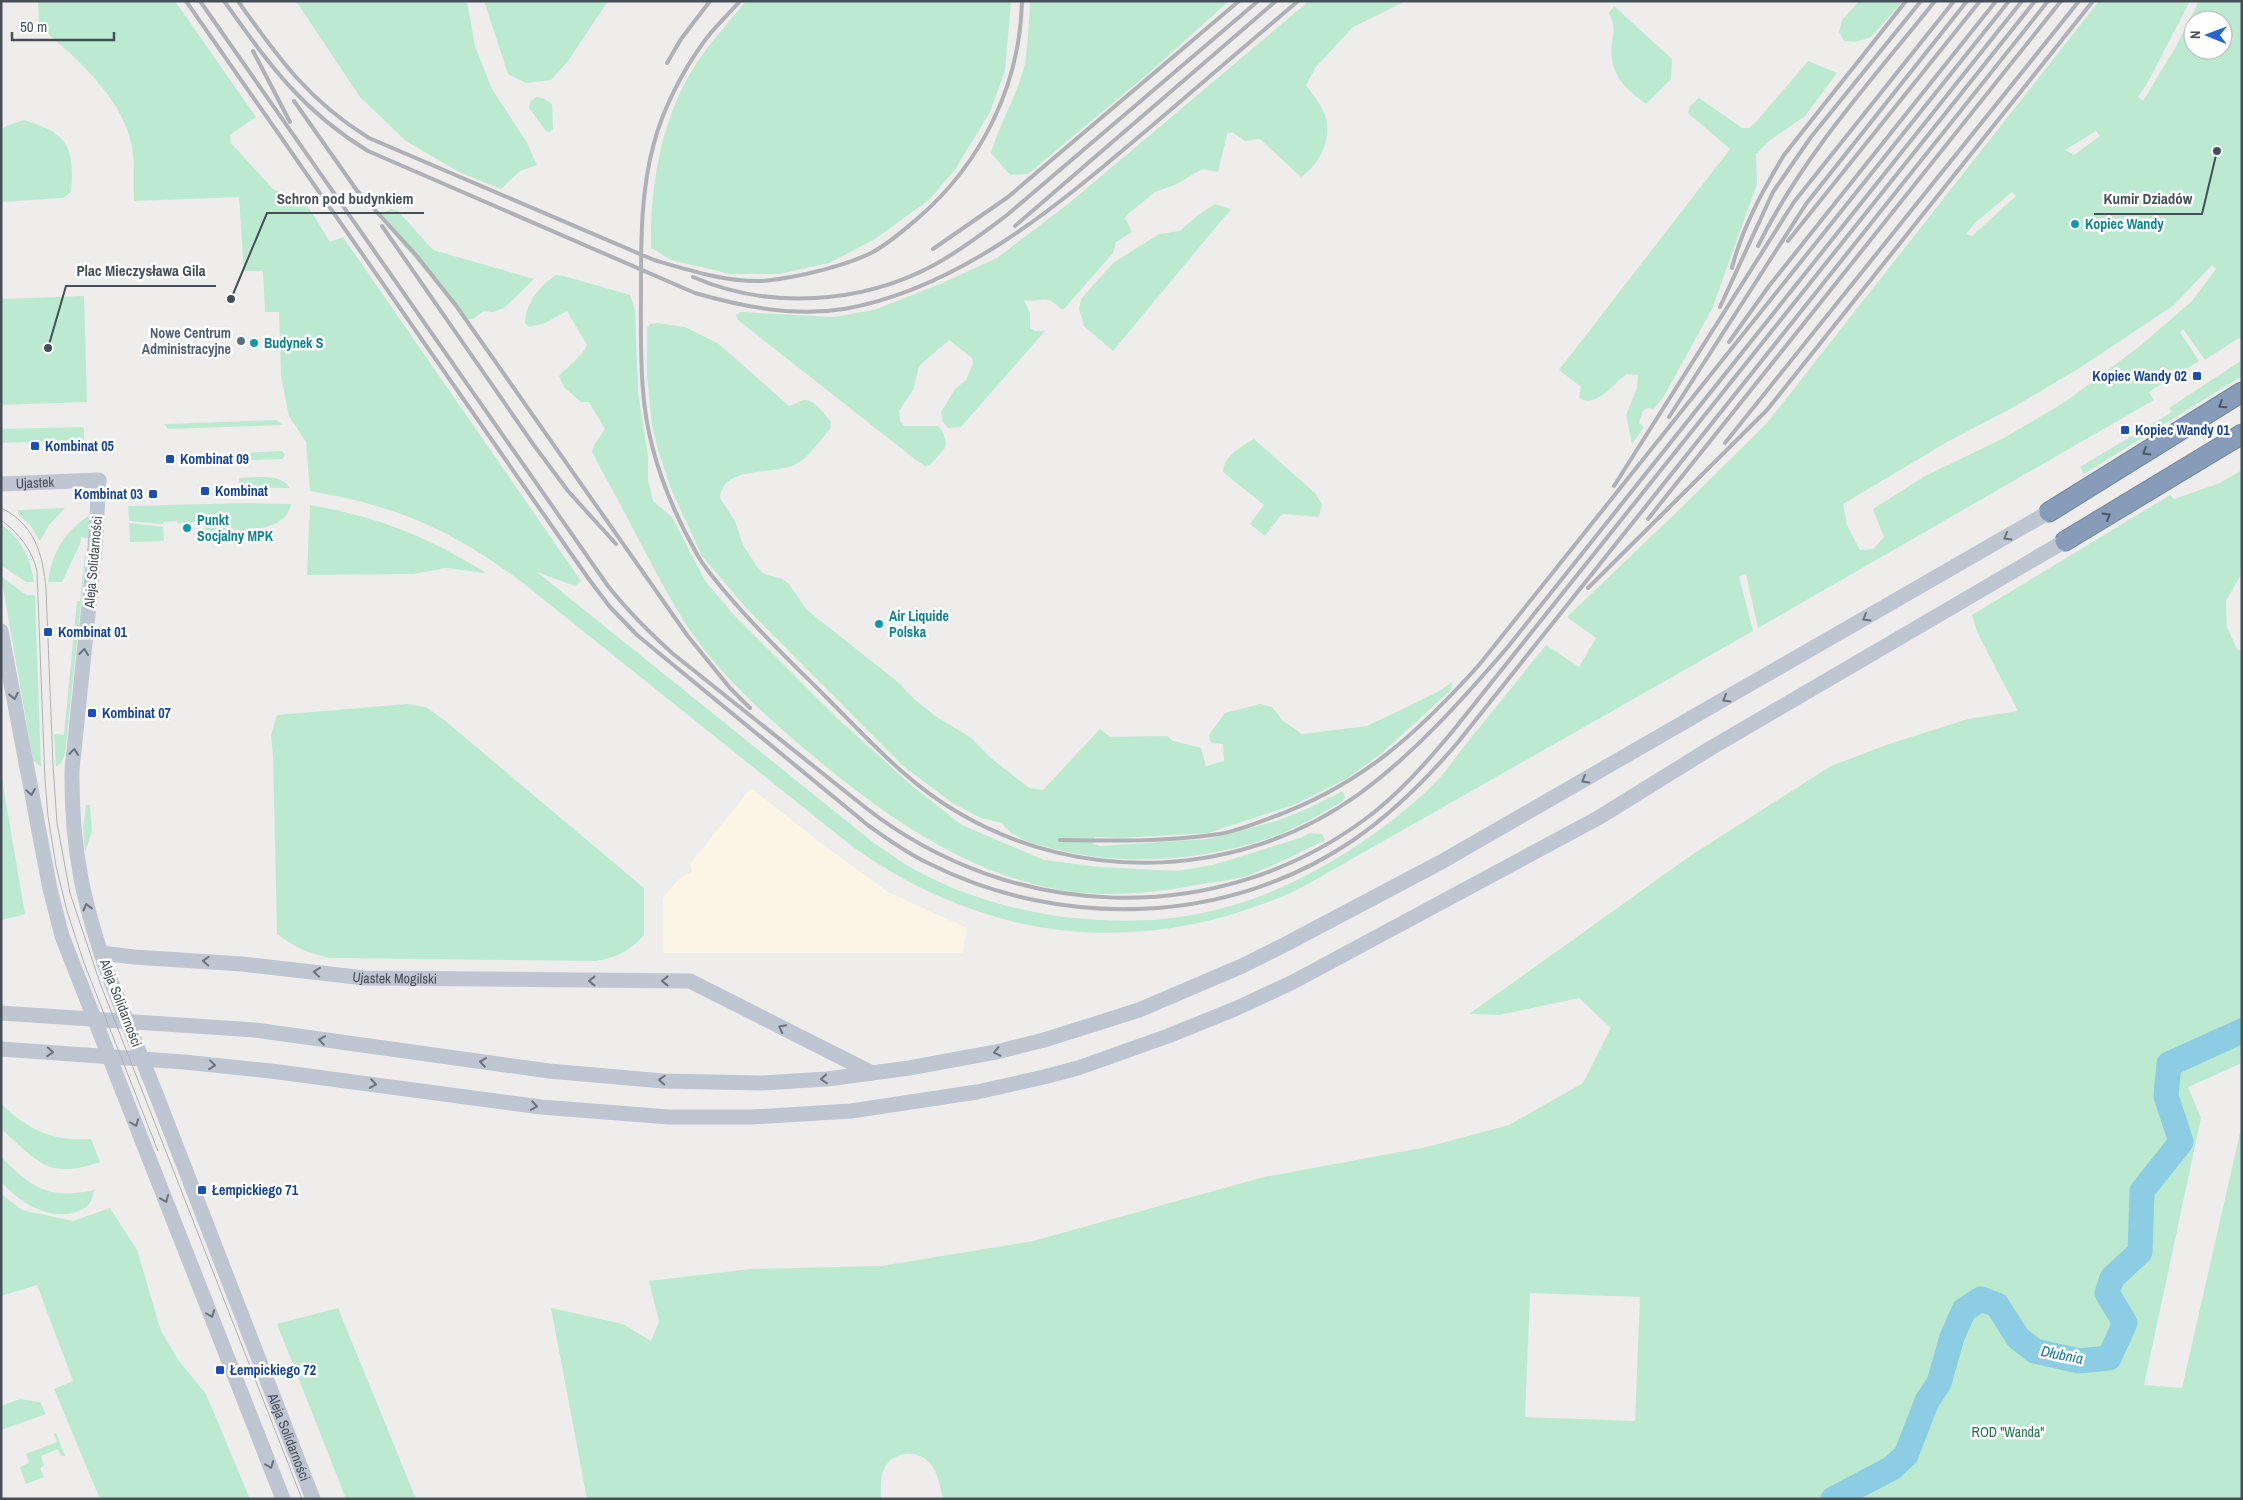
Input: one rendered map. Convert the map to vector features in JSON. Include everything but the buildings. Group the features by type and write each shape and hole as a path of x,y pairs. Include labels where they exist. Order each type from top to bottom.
{"highway":[{"path":"2049,512 2242,392"},
{"path":"2065,542 2242,434"}],"main road":[{"name":"Ujastek","path":"1,484 99,480"},
{"name":"Aleja Solidarności","path":"99,480 95,547 72,770 72,807 76,857 83,891 112,984 314,1499"},
{"path":"1,1012 256,1030 490,1063 606,1077 663,1081 762,1083 872,1073 952,1061 1044,1040 1139,1010 1242,966 1443,861 2049,512"},
{"path":"1,1049 184,1062 271,1071 541,1107 668,1117 752,1117 851,1111 928,1101 1006,1086 1078,1068 1168,1036 1235,1009 1293,982 1598,818 1710,748 2065,542"},
{"name":"Aleja Solidarności","path":"1,631 50,889 62,936 283,1499"},
{"name":"Ujastek Mogilski","path":"101,953 242,964 365,978 690,981 872,1073"}],"shaded area":[{"path":"751,788 817,840 888,892 967,928 963,953 663,953 663,898 678,880 692,871 690,864"}],"green space":[{"path":"38,1 175,1 256,117 230,135 231,143 273,189 307,205 330,242 343,237 581,581 575,586 537,572 874,843 900,861 952,887 989,901 1028,911 1069,918 1109,921 1150,920 1189,915 1227,907 1254,898 1309,874 1362,843 1431,787 1546,645 1579,667 1596,638 1567,617 1767,423 2099,1 2190,1 2185,10 2183,10 2183,14 2148,82 2138,97 2143,101 2183,32 2183,60 2233,60 2233,10 2194,10 2199,1 2242,1 2242,341 2239,338 2205,360 2183,329 2180,332 2199,361 2149,392 2154,400 1758,628 1746,574 1739,576 1753,631 1299,889 1241,912 1184,926 1126,932 1070,931 1014,922 959,904 905,880 853,847 497,564 472,548 423,523 370,504 310,491 306,442 289,416 281,376 279,312 265,312 263,271 244,271 239,197 134,201 134,167 132,147 127,128 108,95 96,79 39,26","holes":["2096,131 2100,136 2074,155 2065,150","2012,192 2016,196 1972,236 1966,234 1976,222","2212,265 2216,269 2192,301 2140,346 2065,402 2002,439 1925,476 1873,509 1884,537 1873,549 1860,550 1847,525 1843,504 1947,442 2012,408 2078,369 2174,305"]},
{"path":"296,1 467,1 475,46 492,89 526,141 537,165 520,171 501,189 459,172 406,141 360,97"},
{"path":"484,1 608,1 568,61 551,80 526,83 508,74"},
{"path":"746,1 1011,1 1005,71 990,112 956,168 930,199 875,239 829,263 779,274 730,274 671,260 651,248 651,224 656,175 667,127 675,104 698,61"},
{"path":"1030,1 1229,1 1151,71 1028,174 1010,175 991,153 1018,86 1025,63"},
{"path":"1309,1 1406,1 1353,27 1316,67 1306,85 1325,115 1327,133 1323,150 1314,165 1301,177 1260,139 1245,141 1232,132 1227,134 1218,172 1202,169 1175,185 1155,192 1128,214 1125,218 1132,232 1116,242 1113,253 1063,310 1047,300 1024,300 1030,313 1030,328 1035,331 1045,331 961,427 948,428 943,422 941,412 955,389 966,380 973,363 972,358 949,340 919,366 913,390 899,411 900,421 904,426 938,426 945,436 945,448 930,465 925,466 916,460 738,320 736,315 740,312 833,317 874,310 940,284 997,258 1068,204"},
{"path":"1859,1 1903,1 1871,37 1856,42 1844,41 1839,32 1842,20"},
{"path":"1614,6 1672,59 1671,79 1646,104 1625,86 1615,71 1611,54 1614,28 1609,13"},
{"path":"1808,61 1837,73 1805,116 1769,141 1756,154 1757,184 1712,309 1664,396 1654,409 1648,408 1643,411 1639,423 1644,427 1632,444 1626,415 1637,388 1638,375 1627,374 1605,394 1592,400 1586,400 1579,398 1581,387 1559,370 1730,149 1688,113 1690,106 1699,98 1742,128 1749,128"},
{"path":"536,97 543,98 552,104 553,129 549,132 546,131 529,108 530,102"},
{"path":"24,120 50,130 66,144 72,164 72,177 71,192 63,198 1,202 1,130 6,126"},
{"path":"1215,204 1231,209 1113,351 1084,326 1079,309 1081,299 1113,263 1159,234 1180,231 1198,215"},
{"path":"391,209 398,211 433,250 534,279 504,308 493,312 484,311 473,319 467,319 385,224 382,214"},
{"path":"556,275 630,295 635,310 638,392 648,456 648,480 653,501 672,517 705,581 735,616 834,715 911,785 962,825 1044,860 1100,867 1177,871 1213,865 1300,838 1310,833 1322,834 1325,840 1274,865 1237,878 1126,894 1084,893 1046,887 1010,877 975,863 909,828 847,784 765,714 715,663 687,626 657,575 592,452 594,445 605,429 589,402 581,402 564,387 559,376 578,358 587,345 567,311 545,323 529,327 525,323 528,309 534,296 544,284"},
{"path":"84,296 87,402 1,405 1,299"},
{"path":"657,323 685,327 719,344 789,406 808,400 819,408 831,422 830,429 811,452 798,463 788,467 740,475 730,480 723,487 720,498 735,521 743,545 758,568 764,574 782,579 789,584 807,610 899,683 913,698 935,716 970,737 991,758 1029,788 1043,790 1100,729 1110,737 1167,736 1173,741 1201,748 1206,766 1224,761 1223,744 1211,743 1209,735 1225,713 1260,704 1272,707 1283,721 1302,734 1367,726 1438,692 1452,682 1451,690 1382,753 1346,779 1296,804 1208,833 1121,838 1095,837 1091,843 1101,846 1207,839 1277,821 1343,791 1345,797 1343,801 1281,834 1219,852 1164,859 1109,858 1082,855 1040,845 1019,837 1002,823 981,818 954,804 903,766 747,609 702,556 671,489 652,425 647,377 647,328 650,324"},
{"path":"2242,360 2242,376 2084,474 2080,467 2172,412 2169,408"},
{"path":"276,420 283,425 168,429 164,424"},
{"path":"84,428 84,440 1,443 1,429"},
{"path":"1254,439 1315,493 1322,504 1319,517 1284,514 1280,516 1265,536 1250,524 1264,505 1223,472 1226,461 1230,456"},
{"path":"282,451 285,455 282,459 219,461 219,454"},
{"name":"ROD \"Wanda\"","path":"2242,470 2242,573 2226,601 2227,627 2237,649 2242,652 2242,1063 2188,1087 2201,1118 2144,1385 2182,1388 2242,1124 2242,1499 943,1499 935,1470 929,1462 917,1455 904,1454 892,1460 883,1471 881,1477 881,1499 587,1499 551,1308 623,1324 651,1341 659,1322 649,1281 750,1269 881,1266 1033,1241 1264,1177 1427,1147 1509,1125 1583,1083 1611,1028 1579,998 1499,1015 1469,1014 1690,856 1831,766 1889,744 1968,719 2018,711 1977,632 1972,615 2170,495 2174,499 2220,483","holes":["1530,1293 1640,1297 1635,1421 1525,1417"]},
{"path":"239,478 274,478 286,483 290,488 239,487"},
{"path":"246,503 291,504 287,514 279,522 256,529 205,531 204,517 197,517 197,522 177,523 177,521 163,522 163,524 129,521 128,506"},
{"path":"310,505 358,515 422,538 486,573 446,568 413,574 307,575"},
{"path":"65,508 49,525 40,541 31,526 18,514 18,510"},
{"path":"90,515 88,538 81,537 80,544 62,582 48,582 56,552 61,543 73,528"},
{"path":"129,523 163,527 164,541 130,542"},
{"path":"1,524 19,542 28,557 34,582 26,582 1,565"},
{"path":"85,555 65,754 61,763 56,767 54,734 64,735 77,601 80,601"},
{"path":"1,576 26,595 35,595 41,767 33,760"},
{"path":"407,704 426,707 443,719 644,888 644,935 639,941 611,958 596,961 329,958 314,954 289,943 277,934 271,735 277,715"},
{"path":"1,773 25,914 1,920"},
{"path":"86,805 90,805 92,831 85,852 83,828"},
{"path":"1,1103 21,1121 46,1134 66,1139 91,1139 100,1162 68,1169 45,1165 25,1151 1,1129"},
{"path":"1,1157 22,1177 42,1189 65,1193 94,1190 92,1199 85,1208 73,1213 53,1214 34,1207 16,1196 1,1182"},
{"path":"1,1194 22,1210 73,1221 110,1208 137,1250 161,1331 179,1361 206,1394 250,1499 100,1499 54,1389 73,1381 37,1285 1,1296"},
{"path":"338,1308 416,1499 346,1499 277,1324"},
{"path":"20,1399 40,1402 46,1414 1,1430 1,1406"},
{"path":"56,1433 65,1456 61,1456 58,1449 41,1456 44,1466 40,1468 44,1477 26,1484 20,1467 29,1463 26,1454 57,1442 54,1434"}],"waterway":[{"name":"Dłubnia","path":"1833,1499 1892,1468 1906,1455 1927,1401 1939,1383 1952,1337 1964,1310 1981,1299 1997,1305 2018,1338 2035,1351 2079,1361 2109,1358 2125,1323 2107,1293 2112,1278 2140,1252 2142,1191 2181,1142 2166,1096 2169,1064 2242,1031"}],"tram line":[{"path":"1,508 13,515 29,532 35,542 45,576 57,823 70,893 100,983 302,1499"},
{"path":"1,520 14,530 24,542 32,556 37,571 48,816 56,866 67,911 84,963 158,1151"}],"railway":[{"path":"186,1 588,578 610,607 637,635 869,826 922,860 981,885 1034,900 1089,908 1144,909 1199,903 1252,889 1304,869 1367,830 1395,807 1435,769 2048,1"},
{"path":"200,1 608,586 647,629 672,653 866,808 923,845 984,873 1048,890 1113,898 1179,894 1243,880 1305,856 1364,820 1400,790 1452,732 2035,1"},
{"path":"224,1 272,65 305,102 344,135 368,151 695,293 732,303 806,312 844,309 888,298 930,282 971,261 1010,237 1084,182 1298,1"},
{"path":"238,1 281,60 296,77 329,109 369,138 654,260 692,271 745,281 776,280 806,274 863,257 895,238 940,197 960,174 978,148 993,121 1005,93 1020,33 1022,1"},
{"path":"667,63 681,39 710,1"},
{"path":"740,1 707,37 674,91 662,117 654,143 644,196 641,268 641,351 645,412 661,476 687,537 704,566 751,621 873,745 906,775 940,801 959,813 1007,837 1057,853 1109,861 1162,862 1214,856 1265,843 1314,822 1359,794 1380,778 1437,725 1507,648 2022,1"},
{"path":"933,249 1008,197 1239,1"},
{"path":"693,277 722,288 752,295 783,298 815,298 846,295 877,288 906,278 934,265 962,248 1007,215 1258,1"},
{"path":"1015,226 1276,1"},
{"path":"1732,268 1741,238 1768,182 1784,155 1906,1"},
{"path":"1720,307 1773,192 1811,137 1921,1"},
{"path":"1758,246 1796,180 1817,149 1935,1"},
{"path":"1614,486 1794,202 1954,1"},
{"path":"1669,417 1806,204 1967,1"},
{"path":"1788,241 1980,1"},
{"path":"1729,342 1769,286 1996,1"},
{"path":"1060,840 1159,840 1219,834 1240,829 1305,804 1334,789 1361,773 1410,735 1479,665 2009,1"},
{"path":"1648,519 2061,1"},
{"path":"1725,443 2079,1"},
{"path":"1588,588 1767,410 2093,1"},
{"path":"253,51 290,122"},
{"path":"294,101 358,192"},
{"path":"354,187 416,255 457,307 687,635 730,688 750,708"},
{"path":"382,226 533,444 568,491 616,544"}],"place":[{"name":"Kumir Dziadów","path":"2217,151"},
{"name":"Kopiec Wandy","path":"2075,224"},
{"name":"Schron pod budynkiem","path":"231,299"},
{"name":"Nowe Centrum Administracyjne","path":"241,341"},
{"name":"Budynek S","path":"254,343"},
{"name":"Plac Mieczysława Gila","path":"48,348"},
{"name":"Kopiec Wandy 02","path":"2197,376"},
{"name":"Kopiec Wandy 01","path":"2125,430"},
{"name":"Kombinat 05","path":"35,446"},
{"name":"Kombinat 09","path":"170,459"},
{"name":"Kombinat","path":"205,491"},
{"name":"Kombinat 03","path":"153,494"},
{"name":"Punkt Socjalny MPK","path":"187,528"},
{"name":"Air Liquide Polska","path":"879,624"},
{"name":"Kombinat 01","path":"48,632"},
{"name":"Kombinat 07","path":"92,713"},
{"name":"Łempickiego 71","path":"202,1190"},
{"name":"Łempickiego 72","path":"220,1370"}]}
